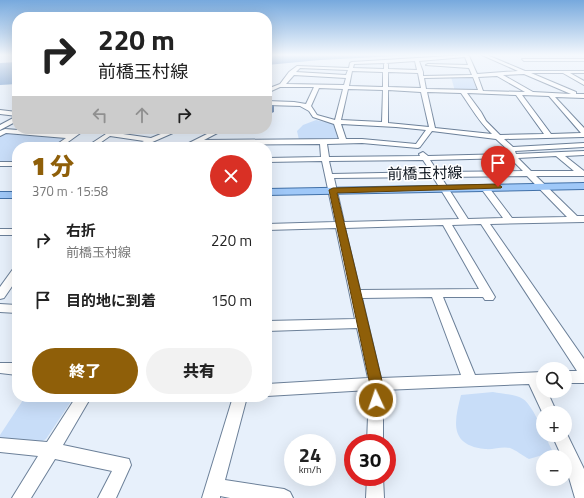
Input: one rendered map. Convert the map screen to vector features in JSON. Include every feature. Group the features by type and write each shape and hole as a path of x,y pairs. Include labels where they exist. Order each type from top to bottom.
{"main road":[{"name":"前橋玉村線","path":"272,192 584,186"},
{"path":"0,195 12,195"}],"street":[{"path":"272,89 281,86 288,78"},
{"path":"343,142 337,123 348,78"},
{"path":"385,124 386,78"},
{"path":"418,146 432,129 422,78"},
{"path":"476,78 481,92"},
{"path":"505,78 532,94"},
{"path":"539,78 582,97"},
{"path":"272,85 582,97"},
{"path":"307,106 310,105 317,86"},
{"path":"463,92 478,112 483,122 500,137 528,173 574,219"},
{"path":"518,94 549,136"},
{"path":"551,95 584,133"},
{"path":"272,103 307,106 312,109 315,116 319,119 337,123 385,124 500,137 549,136 584,133"},
{"path":"0,112 12,114"},
{"path":"1,131 12,119"},
{"path":"1,131 12,132"},
{"path":"44,134 72,136"},
{"path":"63,142 75,134"},
{"path":"97,142 109,134 152,140"},
{"path":"147,142 167,134"},
{"path":"197,141 212,134"},
{"path":"197,141 202,142"},
{"path":"323,142 325,158 376,385 376,434"},
{"path":"272,144 371,142 418,146"},
{"path":"272,160 425,157 512,152 584,145"},
{"path":"418,146 464,222"},
{"path":"512,152 558,154 584,153"},
{"path":"558,154 583,174"},
{"path":"0,164 12,164"},
{"path":"330,176 528,173 583,174"},
{"path":"484,187 510,221"},
{"path":"272,227 584,219"},
{"path":"483,221 584,370"},
{"path":"355,294 488,295 446,222"},
{"path":"0,232 12,232"},
{"path":"0,295 12,279"},
{"path":"436,294 470,381"},
{"path":"0,308 12,309"},
{"path":"272,326 361,323"},
{"path":"0,368 12,369"},
{"path":"572,377 584,376"},
{"path":"272,390 536,379"},
{"path":"21,498 81,402"},
{"path":"239,402 213,493 284,498"},
{"path":"564,442 580,470 584,498"},
{"path":"0,445 50,450 123,465 107,498"},
{"path":"375,486 375,498"}],"shaded area":[{"path":"451,78 472,78 477,91 455,91"},
{"path":"316,120 335,124 340,139 299,140 297,131 303,125"},
{"path":"6,133 67,138 61,142 12,142 12,162 0,163 0,136"},
{"path":"493,392 509,394 523,399 531,408 536,417 536,442 548,442 552,450 536,450 536,457 529,459 510,448 504,447 485,449 473,447 465,443 457,431 456,423 461,395"},
{"path":"22,402 71,402 46,439 37,444 0,441 0,435"}],"water":[{"path":"0,78 12,78 12,84 0,85"}],"route":[{"path":"376,400 376,385 361,323 333,190 498,187"}]}
